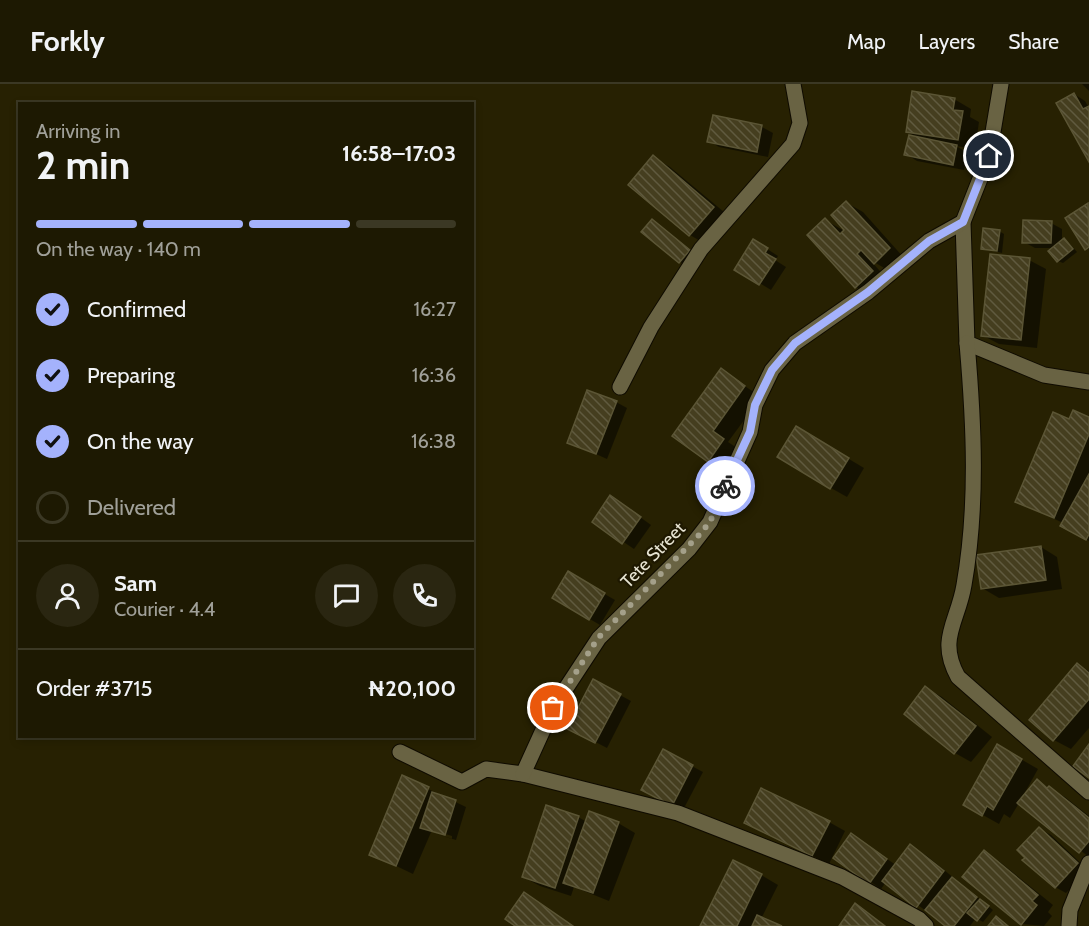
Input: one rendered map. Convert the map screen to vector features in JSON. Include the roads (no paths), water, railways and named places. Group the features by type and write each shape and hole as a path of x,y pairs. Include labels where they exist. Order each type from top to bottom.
{"street":[{"path":"620,387 651,327 701,249 793,144 800,123 793,84"},
{"path":"1002,84 989,156 963,222 967,343 975,432 972,519 964,587 953,614 948,660 958,677 1089,792"},
{"name":"Tete Street","path":"523,774 553,708 598,638 689,549 710,522 750,432 755,405 772,370 795,343 868,292 929,241 963,222"},
{"path":"967,343 1044,375 1089,381"},
{"path":"400,752 462,782 486,769 523,774 678,813 842,878 919,919 926,926"},
{"path":"1069,926 1070,910 1089,863"}]}
